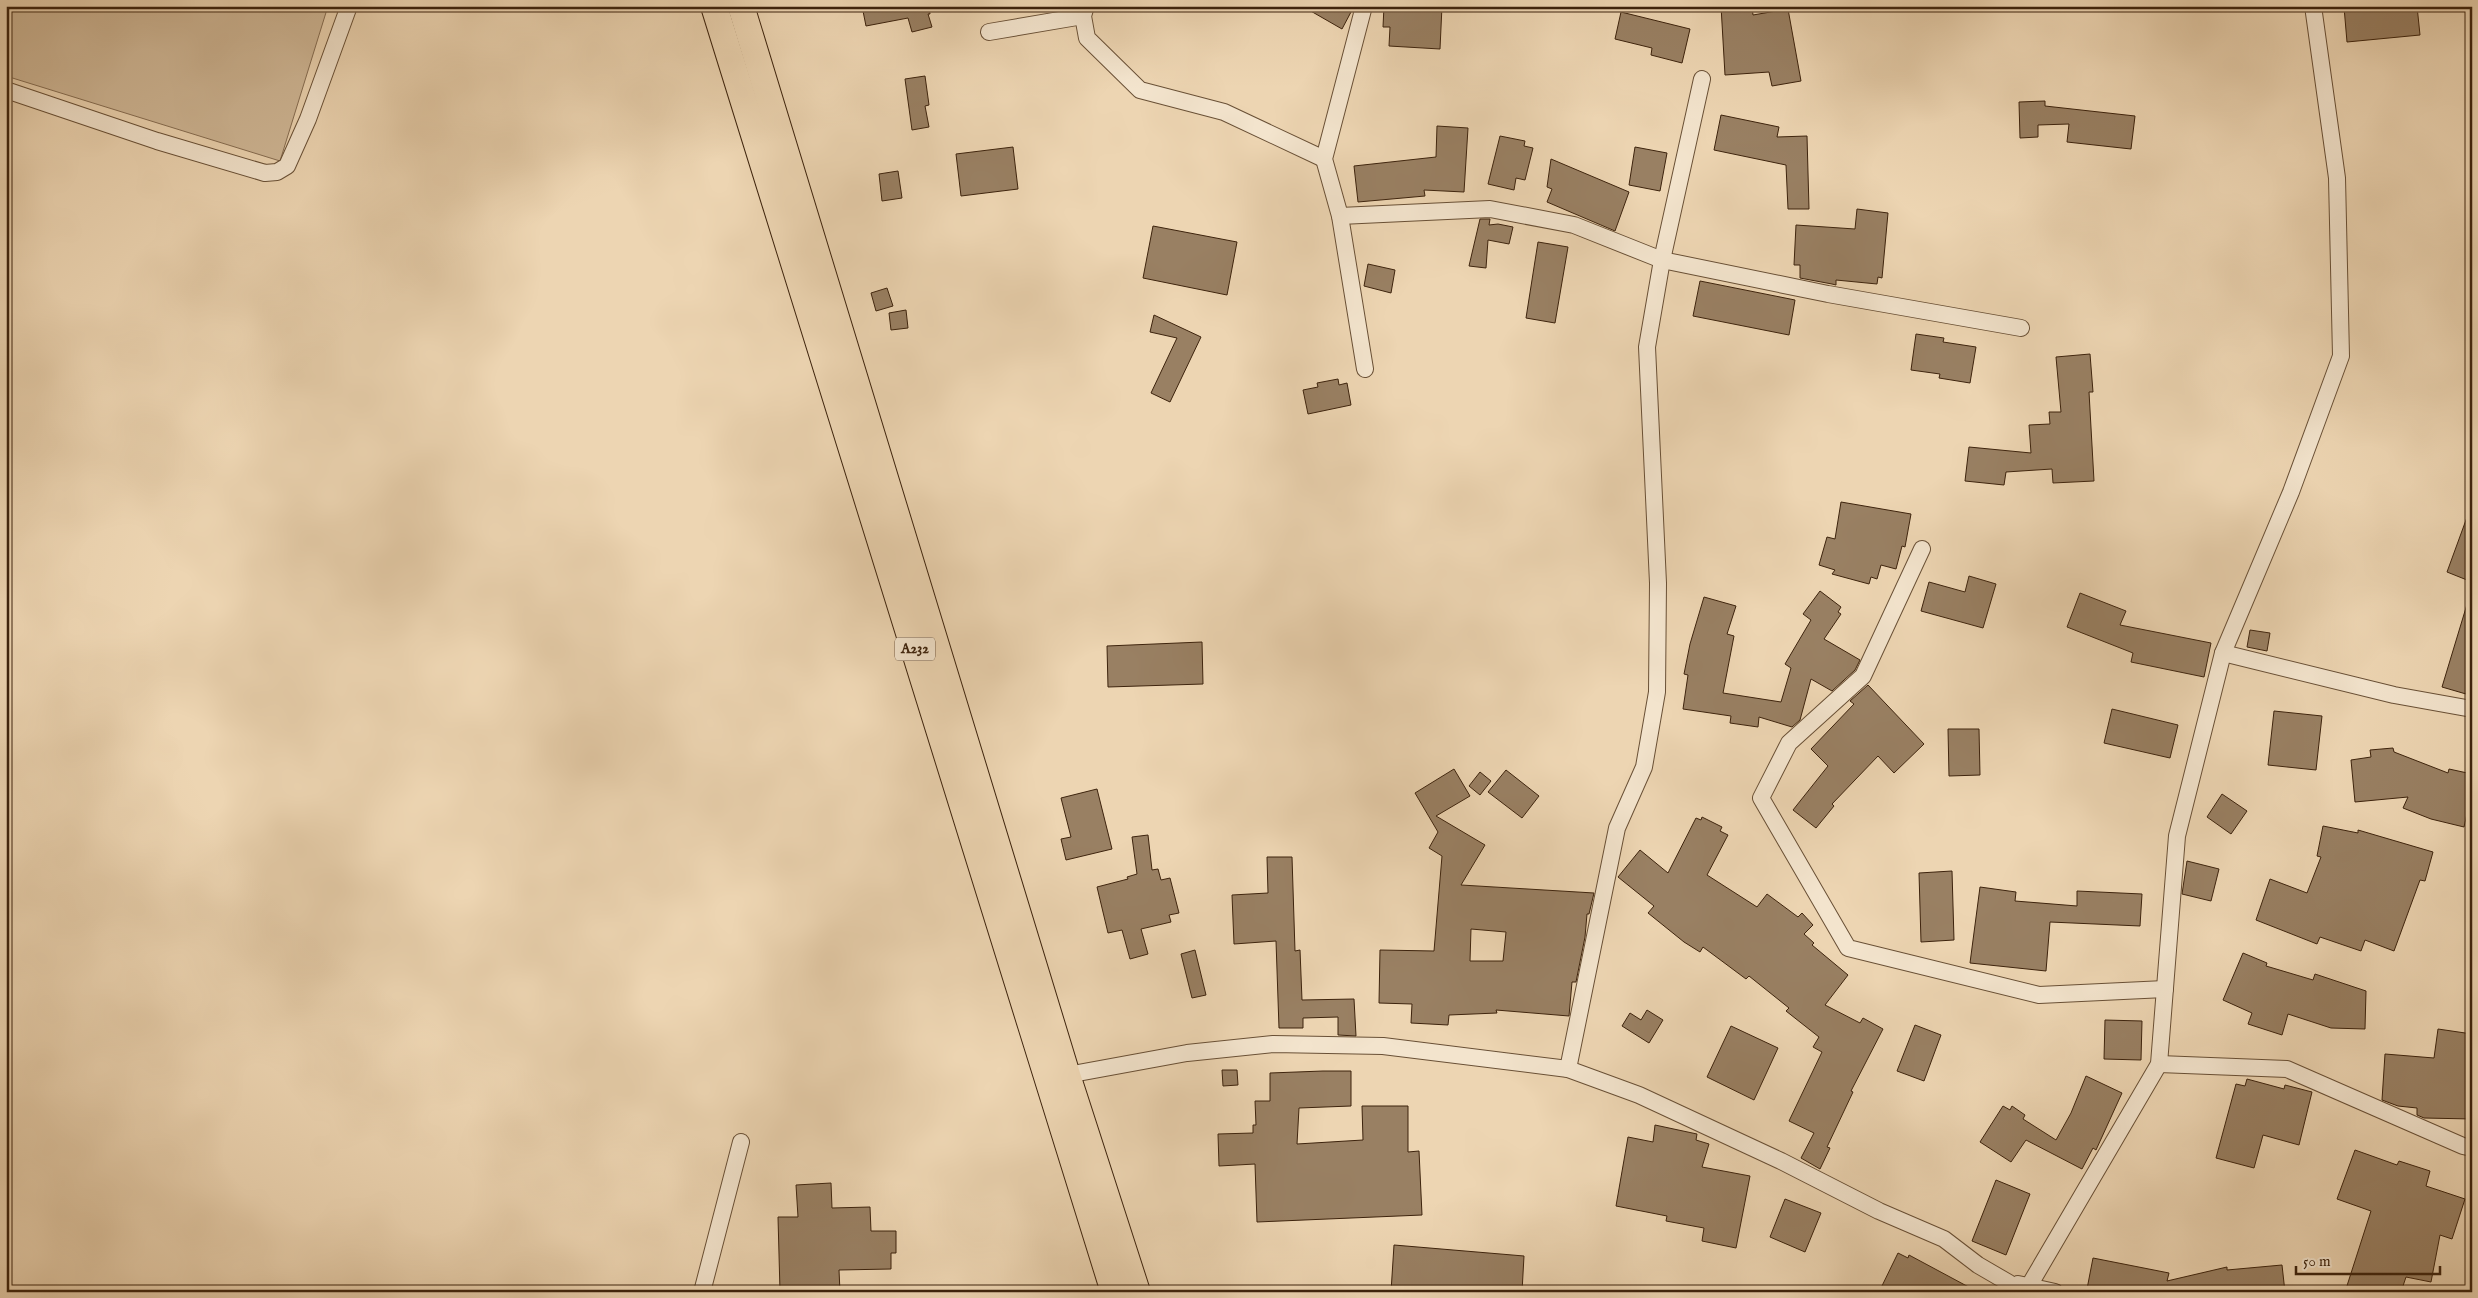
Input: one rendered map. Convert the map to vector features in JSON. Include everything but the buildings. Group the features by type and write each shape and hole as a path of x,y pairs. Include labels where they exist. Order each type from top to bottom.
{"highway":[{"name":"A232","path":"714,6 1114,1292"},
{"name":"A232","path":"742,6 1068,1075 1138,1292"}],"street":[{"path":"6,90 157,140 265,173 277,172 287,166 308,119 349,6"},
{"path":"1364,6 1324,159 1340,216 1365,369"},
{"path":"2029,1286 2159,1064 2176,836 2224,653 2291,492 2341,356 2337,178 2313,6"},
{"path":"989,32 1085,11 1087,38 1140,90 1224,112 1324,159"},
{"path":"1568,1069 1617,828 1644,767 1657,692 1658,583 1646,347 1662,260 1702,80"},
{"path":"1340,216 1490,208 1574,225 1662,260 1828,294 2021,328"},
{"path":"1922,549 1863,676 1789,744 1761,798 1848,948 2039,995 2165,989"},
{"path":"2224,653 2394,695 2472,709"},
{"path":"1068,1075 1187,1053 1273,1044 1384,1046 1568,1069 1639,1095 1781,1161 1879,1211 1944,1239 2006,1287 2029,1286 2054,1292"},
{"path":"2159,1064 2287,1070 2462,1146 2472,1148"},
{"path":"702,1292 741,1142"}],"shaded area":[{"path":"6,6 328,6 280,161 6,76"}]}
